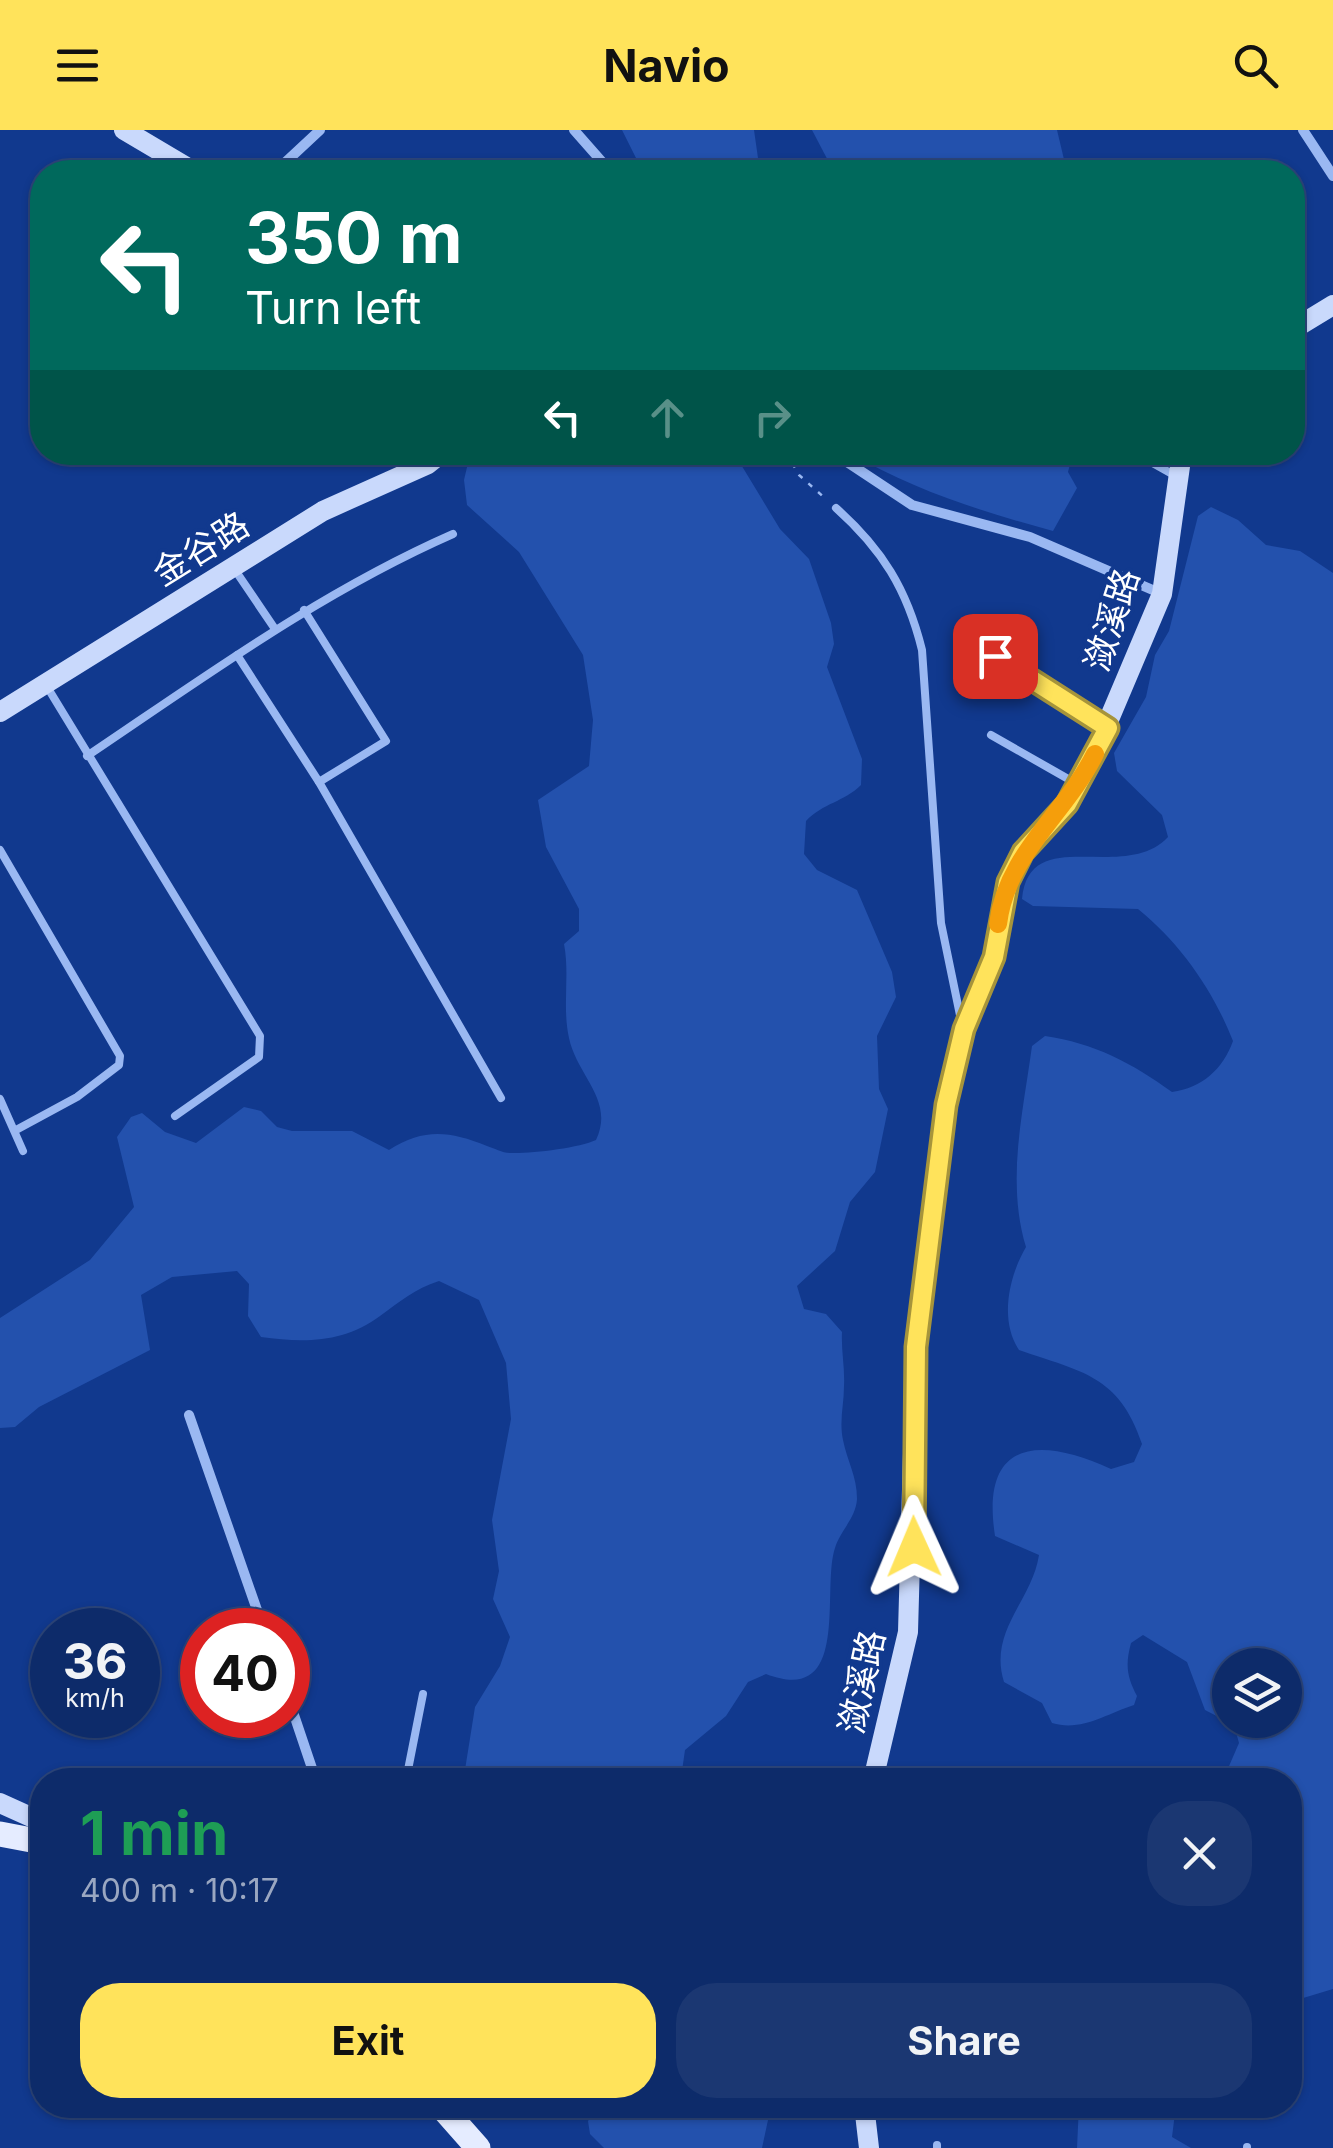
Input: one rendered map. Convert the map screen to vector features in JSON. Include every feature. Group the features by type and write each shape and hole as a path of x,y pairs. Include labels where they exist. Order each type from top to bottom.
{"main road":[{"path":"0,1834 30,1840"},
{"path":"451,2118 478,2148"}],"street":[{"path":"124,130 175,160"},
{"path":"289,160 320,130"},
{"path":"574,130 600,160"},
{"path":"1303,130 1333,176"},
{"path":"1305,322 1333,305"},
{"name":"金谷路","path":"0,712 323,512 426,465"},
{"path":"852,465 912,505 1030,537 1162,594"},
{"name":"潋溪路","path":"876,1768 908,1632 916,1347 946,1105 964,1029 994,957 1008,882 1023,852 1067,804 1108,728 1162,594 1180,465"},
{"path":"189,1416 256,1608"},
{"path":"302,1738 312,1768"},
{"path":"0,1803 30,1817"},
{"path":"866,2118 869,2148"}],"lane":[{"path":"1156,465 1178,477"},
{"path":"836,508 871,539 893,569 912,609 922,650 941,923 964,1029"},
{"path":"87,756 304,610 382,566 453,534"},
{"path":"233,568 275,629"},
{"path":"304,610 386,742 318,782"},
{"path":"237,655 318,782 502,1098"},
{"path":"995,656 1108,728"},
{"path":"46,684 260,1036 259,1057 174,1116"},
{"path":"991,735 1077,784"},
{"path":"0,850 120,1056 118,1065 77,1096 16,1130"},
{"path":"0,1099 23,1152"},
{"path":"408,1768 423,1694"}],"path":[{"path":"793,465 799,475 836,508"}],"shaded area":[{"path":"622,130 754,130 758,160 637,160"},
{"path":"812,130 1057,130 1064,160 828,160"},
{"path":"468,465 741,465 780,529 809,559 831,623 834,644 827,667 862,759 861,785 806,821 804,854 817,870 857,890 892,972 896,997 877,1036 879,1089 888,1109 875,1172 850,1202 835,1251 797,1286 804,1309 826,1314 842,1332 842,1433 855,1483 856,1506 835,1548 828,1639 822,1659 811,1674 793,1680 766,1674 748,1682 726,1716 685,1750 682,1768 465,1768 475,1707 500,1666 510,1637 493,1599 499,1571 492,1520 511,1419 506,1363 479,1300 439,1281 352,1332 323,1339 277,1339 261,1337 248,1316 249,1284 237,1271 172,1277 141,1295 150,1350 39,1407 15,1427 0,1428 0,1318 90,1260 134,1207 117,1137 131,1117 142,1113 165,1132 196,1143 244,1107 261,1111 277,1127 292,1131 352,1131 389,1150 414,1138 437,1134 461,1137 510,1153 554,1150 596,1140 601,1126 598,1100 573,1052 566,1014 564,944 579,931 579,909 546,847 538,800 589,766 593,720 583,655 519,552 467,505 464,480"},
{"path":"873,465 1070,465 1068,472 1077,488 1053,531 949,499"},
{"path":"1211,507 1238,520 1266,545 1300,551 1333,573 1333,1989 1302,1998 1302,1768 1228,1768 1238,1738 1302,1738 1302,1648 1212,1648 1212,1714 1205,1710 1187,1662 1143,1635 1131,1643 1128,1658 1129,1677 1137,1696 1134,1705 1073,1725 1052,1723 1042,1703 1004,1682 1001,1664 1006,1632 1035,1572 1039,1555 995,1536 993,1504 997,1480 1006,1463 1020,1454 1039,1450 1085,1458 1111,1469 1134,1462 1142,1444 1133,1421 1110,1390 1080,1371 1019,1350 1009,1325 1011,1284 1026,1247 1017,1172 1032,1046 1045,1036 1096,1049 1127,1063 1172,1092 1210,1076 1233,1041 1194,969 1138,909 1033,906 1022,899 1028,876 1042,863 1060,858 1128,856 1149,850 1168,837 1162,815 1117,771 1114,753 1146,697 1155,655 1169,631 1198,516"},
{"path":"1078,2118 1174,2118 1172,2137 1191,2148 1077,2148"},
{"path":"768,2120 762,2148 604,2148 590,2134 588,2121"}],"slow traffic":[{"path":"998,924 1008,882 1023,852 1067,804 1095,754"}],"route":[{"path":"914,1547 912,1389 916,1347 946,1105 964,1029 994,957 999,910 1008,882 1023,852 1067,804 1108,728 995,656"}]}
